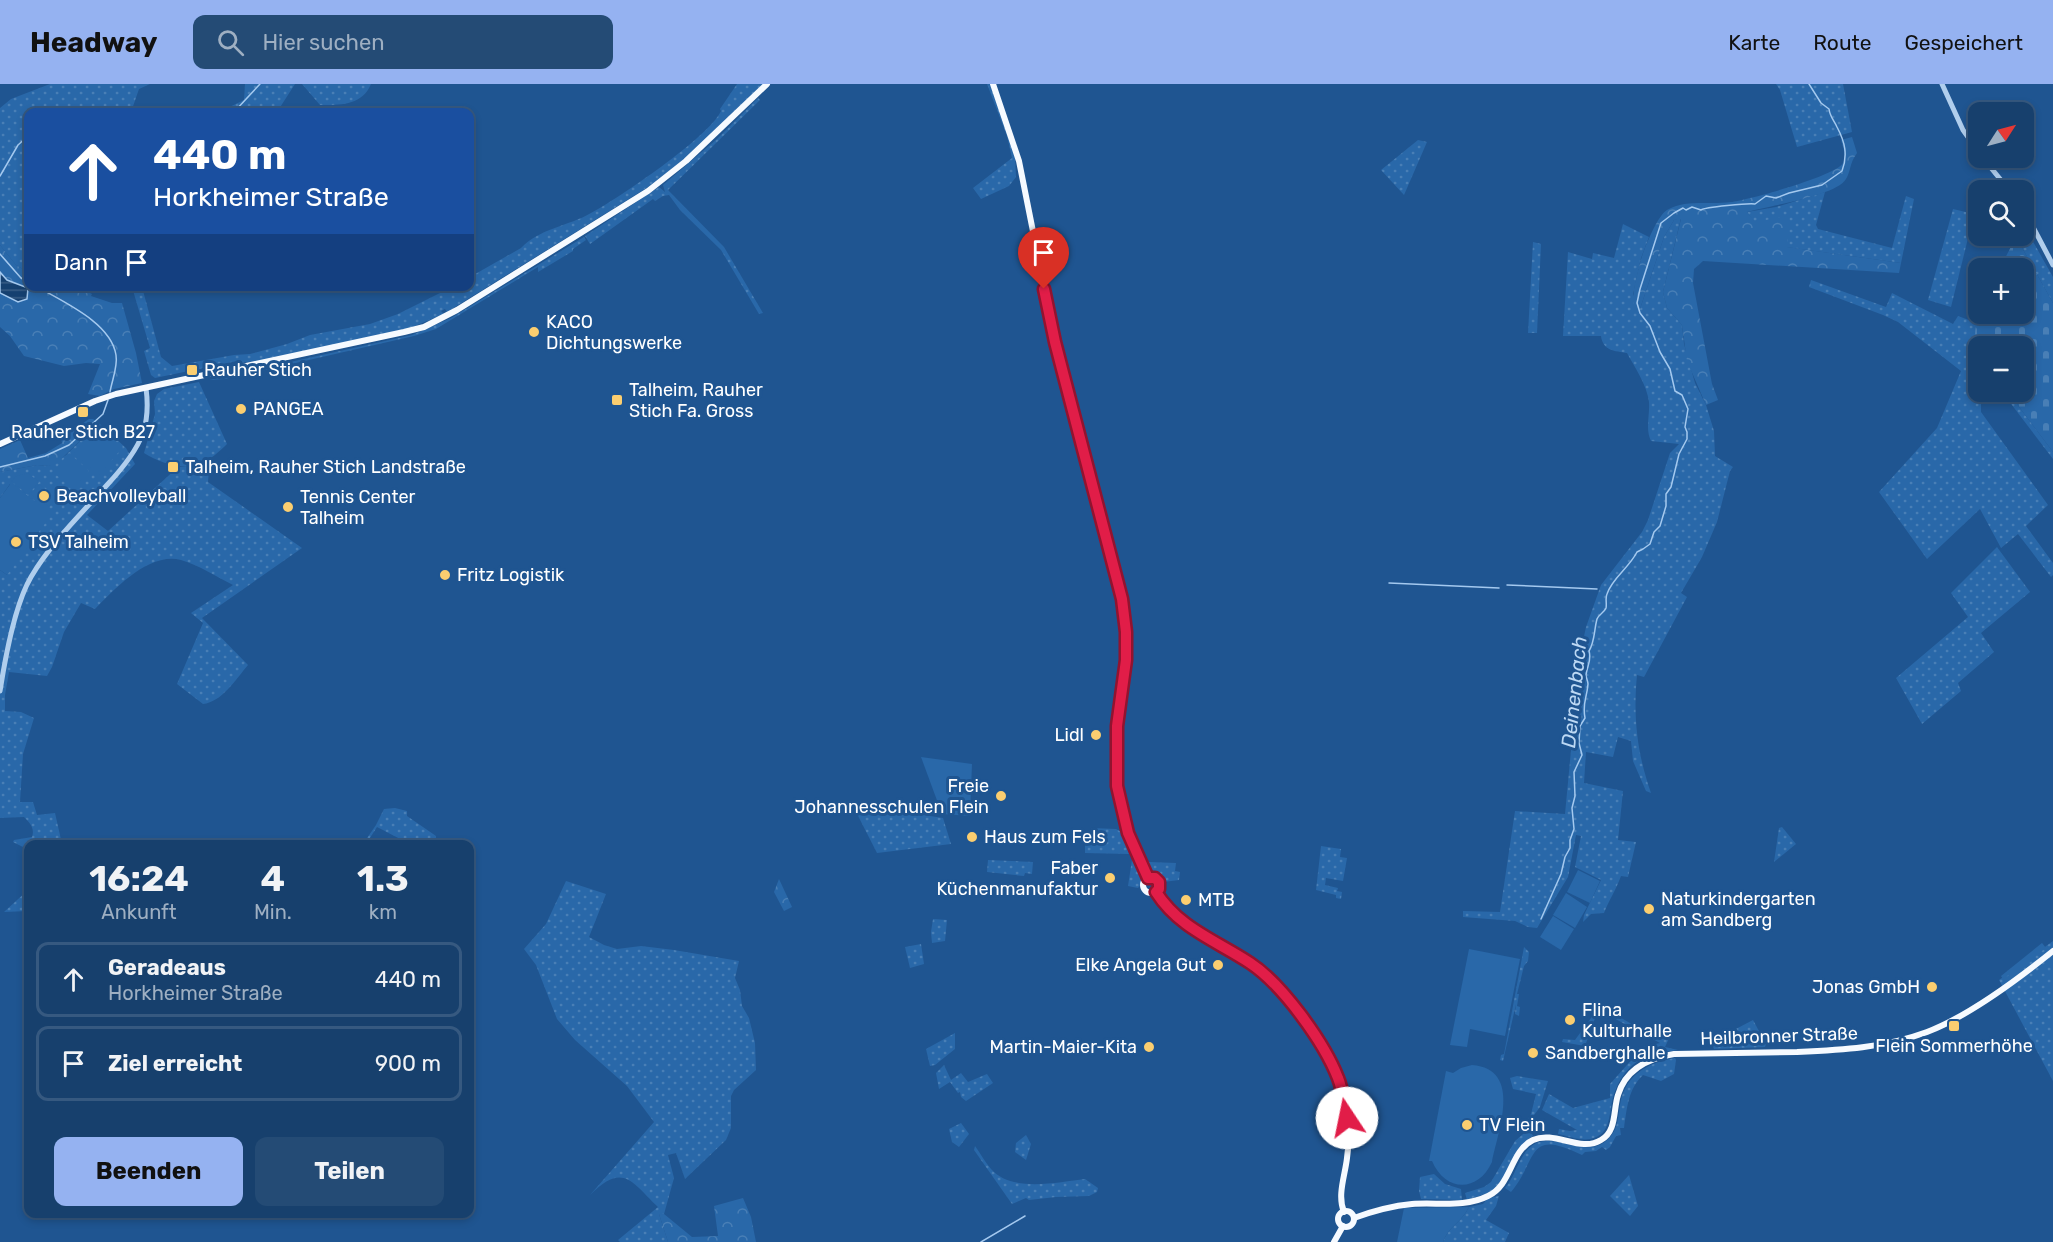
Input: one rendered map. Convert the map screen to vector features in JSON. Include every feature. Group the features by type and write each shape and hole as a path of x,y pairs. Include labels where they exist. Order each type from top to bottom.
{"main road":[{"path":"0,444 101,399 122,393 404,332 434,322 601,222 663,180 706,143 767,84"},
{"path":"993,84 1019,161 1047,309 1122,599 1126,632 1126,660 1117,726 1117,786 1128,833 1148,878"},
{"path":"1148,878 1155,878 1159,882 1159,889 1156,892 1150,893 1144,888 1143,884 1148,878"},
{"path":"1156,892 1167,908 1186,926 1265,973 1290,1002 1327,1054 1342,1092 1348,1126 1347,1158 1341,1204 1344,1212"},
{"name":"Heilbronner Straße","path":"1354,1218 1381,1208 1415,1204 1464,1204 1491,1195 1506,1181 1519,1153 1533,1140 1555,1139 1582,1144 1600,1141 1611,1129 1618,1095 1623,1083 1637,1067 1658,1057 1674,1054 1839,1050 1897,1042 1928,1032 1954,1020 2051,953"},
{"path":"1343,1226 1351,1225 1354,1218 1350,1213 1344,1212"},
{"path":"1343,1226 1339,1220 1340,1215 1344,1212"},
{"path":"1334,1242 1343,1226"}],"street":[{"path":"1942,84 1968,137"},
{"path":"1991,168 2001,180"},
{"path":"2034,229 2053,265"},
{"path":"0,691 16,618 30,579 46,556 136,448 143,432 148,409 146,388"}],"green space":[{"path":"50,84 150,84 139,89 132,108 24,108 24,270 16,265 0,245 0,108 11,99"},
{"path":"245,84 295,84 280,108 227,108 244,100"},
{"path":"302,84 371,84 362,97 349,103 320,105"},
{"path":"737,84 763,84 687,157 648,187 447,312 445,309 441,311 444,314 410,328 259,361 237,363 237,361 155,378 151,375 144,351 150,348 133,291 143,291 161,357 172,366 250,354 310,335 370,324 398,314 444,291 474,291 474,275 521,248 537,236 582,217 621,194 700,136 713,122 721,111 720,109"},
{"path":"987,84 990,84 1015,157 1016,177 1009,186 981,199 973,188 1012,158 1007,136"},
{"path":"1776,84 1843,84 1852,132 1797,147 1780,90"},
{"path":"758,98 760,100 668,190 724,247 763,313 759,314 721,250 680,210 669,195 655,201 653,199 590,244 585,236 659,187 665,192 663,185 717,139"},
{"path":"1852,137 1857,153 1846,179 1840,185 1800,200 1747,212 1755,222 1789,216 1787,247 1901,263 1899,273 1703,261 1694,269 1693,283 1712,384 1718,400 1706,405 1687,361 1682,325 1667,308 1663,292 1681,219 1674,220 1664,237 1640,309 1636,312 1634,306 1635,282 1647,243 1655,226 1667,210 1674,207 1690,203 1723,203 1740,200 1791,187 1825,174 1843,163 1845,154 1841,140"},
{"path":"1418,140 1427,142 1404,195 1381,170"},
{"path":"1825,192 1816,225 1818,229 1892,248 1906,196 1914,199 1901,263 1786,247 1755,223 1747,212 1776,207"},
{"path":"1953,209 1968,213 1968,238 1951,307 1928,300"},
{"path":"1681,218 1663,292 1667,308 1682,325 1684,344 1695,383 1706,405 1714,431 1715,456 1733,467 1717,522 1702,557 1681,593 1687,597 1644,677 1637,675 1637,735 1642,764 1651,793 1646,791 1633,761 1631,741 1618,737 1613,757 1586,752 1584,783 1623,791 1618,840 1636,842 1628,877 1621,876 1604,913 1591,914 1583,922 1584,915 1601,880 1575,867 1581,836 1576,835 1568,877 1537,928 1515,921 1463,917 1463,911 1500,912 1515,811 1565,814 1580,655 1586,627 1601,585 1642,532 1670,453 1679,444 1651,441 1648,431 1648,396 1627,353 1614,351 1607,347 1601,336 1563,336 1568,252 1592,259 1593,253 1614,258 1623,224 1649,237 1641,258 1633,294 1640,309 1664,237 1674,220"},
{"path":"584,237 586,240 573,251 538,272 538,267 436,329 414,336 225,379 209,380 412,335 451,318"},
{"path":"1533,242 1541,244 1537,333 1528,333"},
{"path":"2034,243 2053,277 2053,303 2034,269 2034,258 2028,258 2021,246 2034,246"},
{"path":"0,245 16,265 24,270 24,291 86,291 92,294 91,296 112,303 122,303 142,383 114,389 100,396 88,394 100,364 64,366 24,356 10,336 0,327"},
{"path":"2011,246 2021,246 2028,258 2005,258"},
{"path":"2034,269 2053,303 2053,452 2016,402 2034,402 2034,336 1975,336 1977,324 2034,324"},
{"path":"1811,280 1886,307 1892,293 1953,324 1958,316 1968,320 1968,324 1977,324 1976,336 1968,336 1968,402 1981,402 1981,412 2048,505 2026,526 2053,563 2051,577 2018,534 2001,548 1980,509 1927,559 1879,492 1937,428 1961,371 1898,322 1809,287"},
{"path":"199,382 227,444 207,460 193,466 171,464 144,453 155,414 154,401 157,394 164,389"},
{"path":"2010,402 2016,402 2053,452 2053,459"},
{"path":"89,419 101,425 89,432 57,463 0,472 0,449 20,440 28,458 46,453 62,443 61,438"},
{"path":"101,425 126,448 135,464 87,515 108,531 178,467 200,465 210,459 208,482 302,548 202,618 248,665 228,689 210,702 203,704 177,684 203,623 191,613 233,585 181,560 157,561 145,566 123,582 95,609 81,603 64,632 47,676 9,672 5,711 21,712 34,718 23,754 20,802 33,802 37,815 55,813 61,840 24,840 24,848 13,842 32,837 33,831 30,824 24,817 0,818 0,570 7,575 10,484 0,498 0,472 37,465 49,466 66,455 89,432"},
{"path":"103,431 123,447 99,475 74,453 90,434 96,439"},
{"path":"69,453 89,471 73,489 53,472"},
{"path":"28,473 39,482 28,495 11,481 17,476"},
{"name":"TSV Talheim","path":"11,483 52,514 7,575 0,570 0,498"},
{"name":"Beachvolleyball","path":"39,484 56,497 49,507 31,494"},
{"path":"1997,547 2030,592 1981,633 1994,652 1958,683 1961,691 1922,724 1896,678 1968,617 1951,593"},
{"path":"921,757 972,764 970,816 942,814"},
{"path":"852,804 943,818 951,844 877,853"},
{"path":"395,808 407,811 407,816 436,836 436,840 405,840 377,827 369,840 366,840 384,809"},
{"path":"1782,827 1796,844 1774,862 1779,828"},
{"path":"1091,828 1116,829 1123,833 1129,854 1085,853 1085,832 1091,832"},
{"path":"1132,833 1139,851 1149,862 1176,863 1175,871 1180,872 1179,880 1163,882 1147,869 1137,849"},
{"path":"1321,846 1341,849 1340,857 1347,858 1343,881 1326,878 1325,885 1338,888 1337,891 1342,892 1341,899 1336,898 1336,895 1316,890"},
{"path":"988,860 1033,862 1032,874 1025,873 1024,876 987,872"},
{"path":"1132,860 1138,866 1142,877 1138,888 1128,886"},
{"path":"1578,870 1600,881 1590,903 1567,892"},
{"path":"779,879 792,907 784,911 774,892"},
{"path":"566,881 606,894 589,937 604,945 617,949 641,946 739,961 735,978 755,1043 756,1070 734,1090 731,1096 731,1128 726,1140 685,1179 676,1153 668,1155 674,1178 664,1214 659,1214 668,1242 620,1242 618,1240 658,1207 633,1183 619,1177 611,1179 590,1195 654,1122 627,1086 575,1040 557,1019 536,965 524,949 546,924"},
{"path":"1566,893 1587,907 1575,928 1553,915"},
{"path":"24,894 24,911 4,912"},
{"path":"1553,916 1574,929 1561,950 1540,937"},
{"path":"933,919 947,920 945,941 932,943"},
{"path":"2053,941 2053,1081 1999,980"},
{"path":"2042,943 2046,948 2003,979 2001,976"},
{"path":"921,944 924,964 910,968 905,947"},
{"path":"1524,947 1529,952 1517,994 1519,994 1517,1006 1520,1007 1519,1016 1515,1014 1516,1004 1503,1061 1500,1060 1501,1055 1504,1054"},
{"path":"1469,949 1520,959 1505,1036 1470,1029 1467,1047 1450,1045"},
{"path":"1597,1005 1599,1007 1585,1046 1562,1042 1563,1039 1575,1040 1591,1018"},
{"path":"1602,1006 1626,1021 1654,1034 1671,1034 1665,1047 1678,1050 1647,1056 1626,1072 1616,1089 1603,1133 1590,1139 1558,1134 1559,1129 1577,1130 1542,1110 1549,1094 1573,1108 1610,1098 1610,1084 1643,1047 1660,1043 1610,1016 1600,1017"},
{"path":"1753,1020 1766,1044 1765,1047 1714,1049 1711,1042"},
{"path":"955,1033 955,1049 935,1065 930,1066 926,1049"},
{"path":"1675,1058 1674,1074 1661,1081 1643,1075 1638,1080 1629,1099 1624,1128 1620,1128 1621,1135 1616,1136 1610,1147 1606,1150 1602,1147 1582,1155 1564,1147 1542,1146 1531,1158 1511,1192 1505,1188 1524,1154 1533,1145 1551,1141 1590,1147 1599,1145 1608,1139 1616,1128 1623,1095 1632,1078 1655,1063"},
{"path":"944,1065 951,1080 961,1073 968,1082 987,1074 993,1083 966,1101 950,1082 939,1089 936,1073"},
{"path":"1472,1065 1488,1069 1497,1077 1502,1089 1502,1119 1492,1162 1486,1172 1479,1179 1462,1185 1445,1179 1432,1161 1429,1161 1446,1071 1453,1073"},
{"path":"1517,1076 1548,1081 1540,1107 1523,1130 1531,1114 1536,1094 1513,1089 1510,1078"},
{"path":"961,1123 969,1134 959,1147 952,1142 949,1129"},
{"path":"1529,1129 1533,1136 1520,1147 1498,1186 1487,1193 1467,1200 1465,1193 1484,1187 1491,1182 1515,1141"},
{"path":"1026,1135 1031,1144 1026,1160 1015,1152 1016,1143"},
{"path":"975,1146 991,1169 1011,1181 1036,1184 1085,1179 1098,1188 1097,1192 1089,1196 1029,1200 1026,1198 1012,1204 974,1150"},
{"path":"1434,1174 1445,1184 1461,1189 1462,1200 1421,1199 1420,1177"},
{"path":"1629,1175 1638,1206 1630,1216 1610,1196"},
{"path":"1499,1196 1496,1206 1486,1220 1509,1233 1505,1242 1443,1242 1448,1232 1469,1207 1483,1204 1488,1198"},
{"path":"743,1198 751,1217 756,1242 668,1242 659,1214 664,1214 692,1237 718,1236 714,1206"},
{"path":"1469,1207 1448,1232 1443,1242 1397,1242 1404,1208"}],"shaded area":[{"path":"0,272 7,280 24,286 24,291 28,291 27,299 18,302 0,293"}],"waterway":[{"path":"238,108 260,84"},
{"name":"Deinenbach","path":"1541,919 1561,874 1574,829 1572,808 1575,796 1574,772 1582,755 1579,743 1580,726 1585,718 1584,704 1588,684 1586,675 1597,619 1606,608 1609,588 1637,552 1650,544 1654,532 1660,526 1666,506 1666,494 1671,487 1679,454 1687,439 1685,427 1688,409 1682,395 1675,391 1670,369 1637,303 1661,223 1683,208 1686,210 1692,207 1701,210 1755,204 1766,196 1776,198 1822,185 1842,171 1845,154 1842,138 1829,109 1821,103 1809,84"},
{"path":"0,176 18,145 24,140"},
{"path":"0,254 24,280"},
{"path":"45,291 84,314 105,332 116,355 116,369 110,392"},
{"path":"0,467 45,456 69,445 103,414 108,400"},
{"path":"1389,583 1499,588"},
{"path":"1507,585 1597,589"},
{"path":"981,1242 1025,1216"}],"place":[{"name":"KACO Dichtungswerke","path":"534,332"},
{"name":"Rauher Stich","path":"192,370"},
{"name":"Talheim, Rauher Stich Fa. Gross","path":"617,400"},
{"name":"PANGEA","path":"241,409"},
{"name":"Rauher Stich B27","path":"83,412"},
{"name":"Talheim, Rauher Stich Landstraße","path":"173,467"},
{"name":"Beachvolleyball","path":"44,496"},
{"name":"Tennis Center Talheim","path":"288,507"},
{"name":"TSV Talheim","path":"16,542"},
{"name":"Fritz Logistik","path":"445,575"},
{"name":"Lidl","path":"1096,735"},
{"name":"Freie Johannesschulen Flein","path":"1001,796"},
{"name":"Haus zum Fels","path":"972,837"},
{"name":"Faber Küchenmanufaktur","path":"1110,878"},
{"name":"MTB","path":"1186,900"},
{"name":"Naturkindergarten am Sandberg","path":"1649,909"},
{"name":"Elke Angela Gut","path":"1218,965"},
{"name":"Jonas GmbH","path":"1932,987"},
{"name":"Flina Kulturhalle","path":"1570,1020"},
{"name":"Flein Sommerhöhe","path":"1954,1026"},
{"name":"Martin-Maier-Kita","path":"1149,1047"},
{"name":"Sandberghalle","path":"1533,1053"},
{"name":"TV Flein","path":"1467,1125"}],"route":[{"path":"1044,289 1055,342 1122,599 1126,632 1126,660 1119,702 1116,771 1123,818 1133,847 1148,878 1153,877 1159,882 1159,889 1156,892 1176,917 1186,926 1265,973 1282,992 1327,1054 1338,1079 1347,1118"}]}
